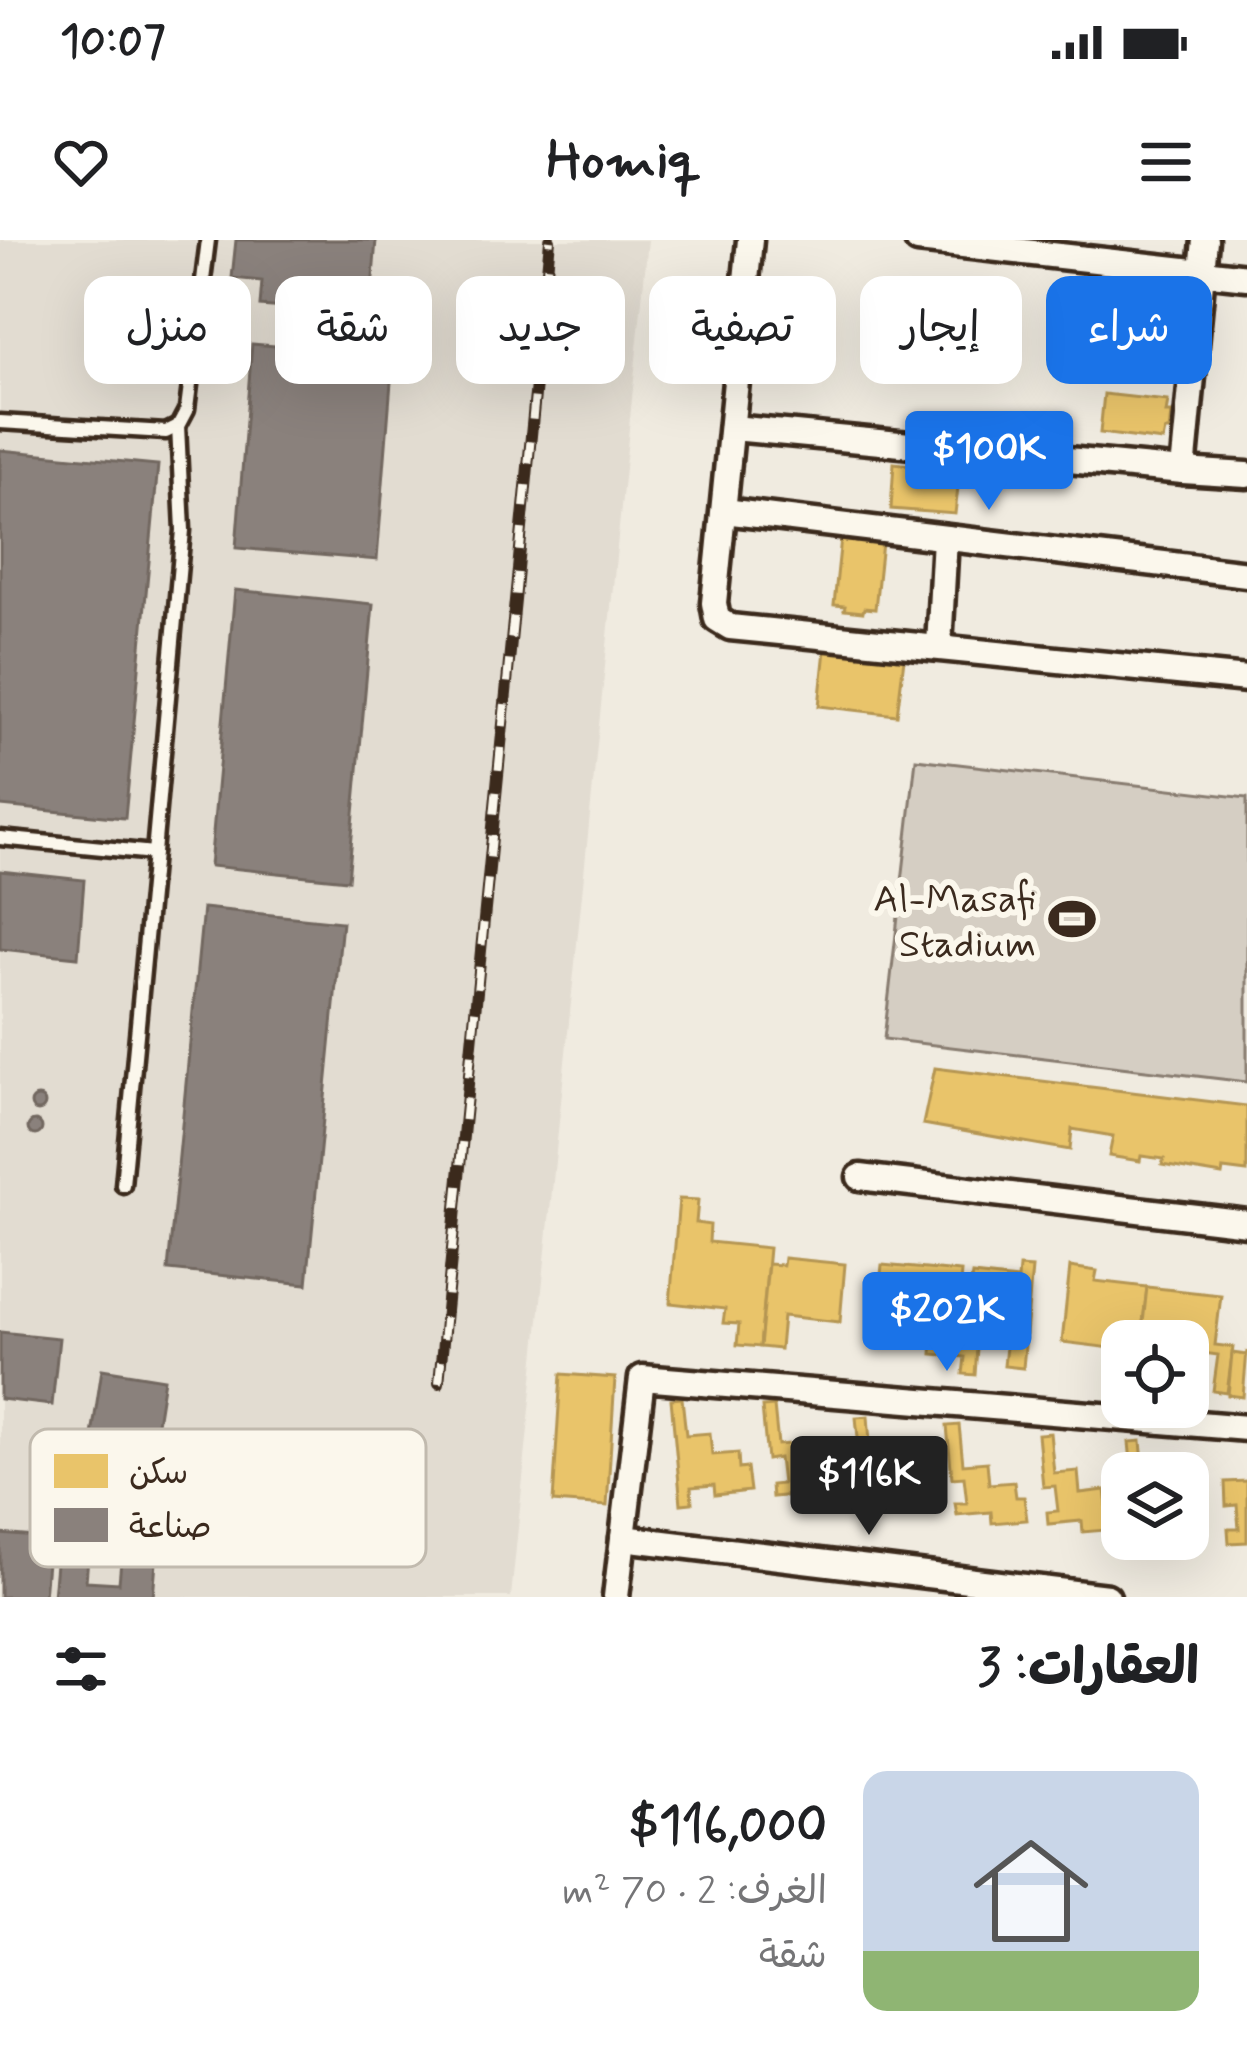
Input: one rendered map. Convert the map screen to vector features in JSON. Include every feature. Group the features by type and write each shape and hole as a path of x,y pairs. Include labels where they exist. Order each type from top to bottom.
{"street":[{"path":"750,240 714,603 717,619 730,627 1247,679"},
{"path":"918,240 1247,277"},
{"path":"1183,471 1205,240"},
{"path":"733,428 1247,475"},
{"path":"724,512 1247,574"},
{"path":"939,646 945,538"},
{"path":"860,1177 1247,1222"},
{"path":"616,1597 642,1378 1247,1428"},
{"path":"623,1538 1107,1597"}],"lane":[{"path":"123,1185 183,530 178,426 187,409 208,240"},
{"path":"0,422 166,432 178,426"},
{"path":"0,838 154,853"}],"shaded area":[{"path":"0,240 648,240 511,1597 0,1597"},
{"name":"Al-Masafi Stadium","path":"916,759 1247,798 1247,1082 884,1039"}],"building: سكن":[{"path":"1104,394 1168,401 1169,431 1163,441 1100,433"},
{"path":"917,460 960,469 955,514 891,509 894,463 918,466"},
{"path":"841,538 882,542 875,609 864,608 863,612 834,605"},
{"path":"854,648 880,650 879,656 904,659 897,715 819,706 825,650 854,654"},
{"path":"935,1068 1247,1106 1247,1172 1223,1169 1222,1175 1162,1165 1164,1159 1109,1156 1113,1136 1072,1129 1070,1150 923,1124"},
{"path":"679,1199 698,1200 696,1223 710,1225 709,1242 769,1248 760,1347 737,1345 739,1324 723,1323 725,1309 670,1303"},
{"path":"784,1258 845,1264 840,1322 783,1316 780,1349 760,1347 768,1264 783,1265"},
{"path":"882,1265 961,1272 954,1356 932,1354 934,1329 876,1323"},
{"path":"1019,1267 1032,1268 1023,1368 1004,1366 1007,1337 978,1334 975,1375 963,1374 965,1357 954,1356 956,1331 966,1332 967,1323 957,1322 960,1287 970,1288 972,1275 1018,1280"},
{"path":"1070,1267 1097,1271 1095,1281 1147,1287 1143,1320 1101,1320 1101,1347 1062,1342"},
{"path":"1147,1287 1221,1295 1215,1345 1233,1347 1227,1393 1213,1391 1218,1355 1209,1354 1209,1320 1143,1320"},
{"path":"1232,1353 1247,1355 1243,1397 1228,1395"},
{"path":"561,1374 615,1378 607,1506 553,1502"},
{"path":"682,1398 686,1435 710,1433 712,1455 738,1453 739,1469 747,1468 750,1491 715,1495 714,1485 691,1487 692,1503 681,1504 671,1399"},
{"path":"774,1406 778,1445 802,1443 804,1465 829,1463 831,1479 839,1478 842,1502 807,1505 806,1494 772,1497 771,1485 782,1484 779,1458 767,1460 762,1407"},
{"path":"868,1416 871,1455 896,1453 898,1475 923,1473 924,1489 933,1488 935,1511 901,1515 900,1504 865,1507 864,1495 875,1494 873,1468 861,1469 856,1417"},
{"path":"959,1425 963,1464 987,1462 989,1484 1014,1482 1016,1497 1024,1497 1027,1520 992,1523 991,1512 957,1515 955,1503 967,1503 964,1477 952,1478 947,1426"},
{"path":"1050,1433 1054,1473 1078,1471 1080,1493 1101,1490 1101,1530 1083,1532 1082,1521 1048,1524 1047,1512 1058,1511 1055,1486 1043,1487 1038,1434"},
{"path":"1141,1441 1142,1452 1130,1452 1129,1442"},
{"path":"1247,1481 1247,1542 1229,1543 1228,1529 1239,1529 1237,1505 1226,1506 1225,1482"}],"building: صناعة":[{"path":"236,240 376,240 373,276 275,276 275,307 260,306 262,281 232,276"},
{"path":"252,344 275,346 275,384 391,384 377,560 236,548"},
{"path":"0,450 158,465 125,818 0,806"},
{"path":"235,590 373,604 348,880 210,866"},
{"path":"0,871 84,880 78,957 0,949"},
{"path":"203,908 342,922 307,1284 168,1270"},
{"path":"38,1097 45,1104 38,1111 31,1104"},
{"path":"35,1121 42,1128 35,1135 28,1128"},
{"path":"0,1332 59,1338 52,1405 0,1399"},
{"path":"102,1369 164,1379 156,1429 93,1429"},
{"path":"0,1534 30,1536 30,1567 47,1567 44,1597 0,1597"},
{"path":"56,1567 87,1567 86,1581 119,1583 120,1567 156,1567 153,1597 53,1597"}],"railway":[{"path":"439,1383 550,240"}],"place":[{"name":"Al-Masafi Stadium","path":"1072,919"}]}
